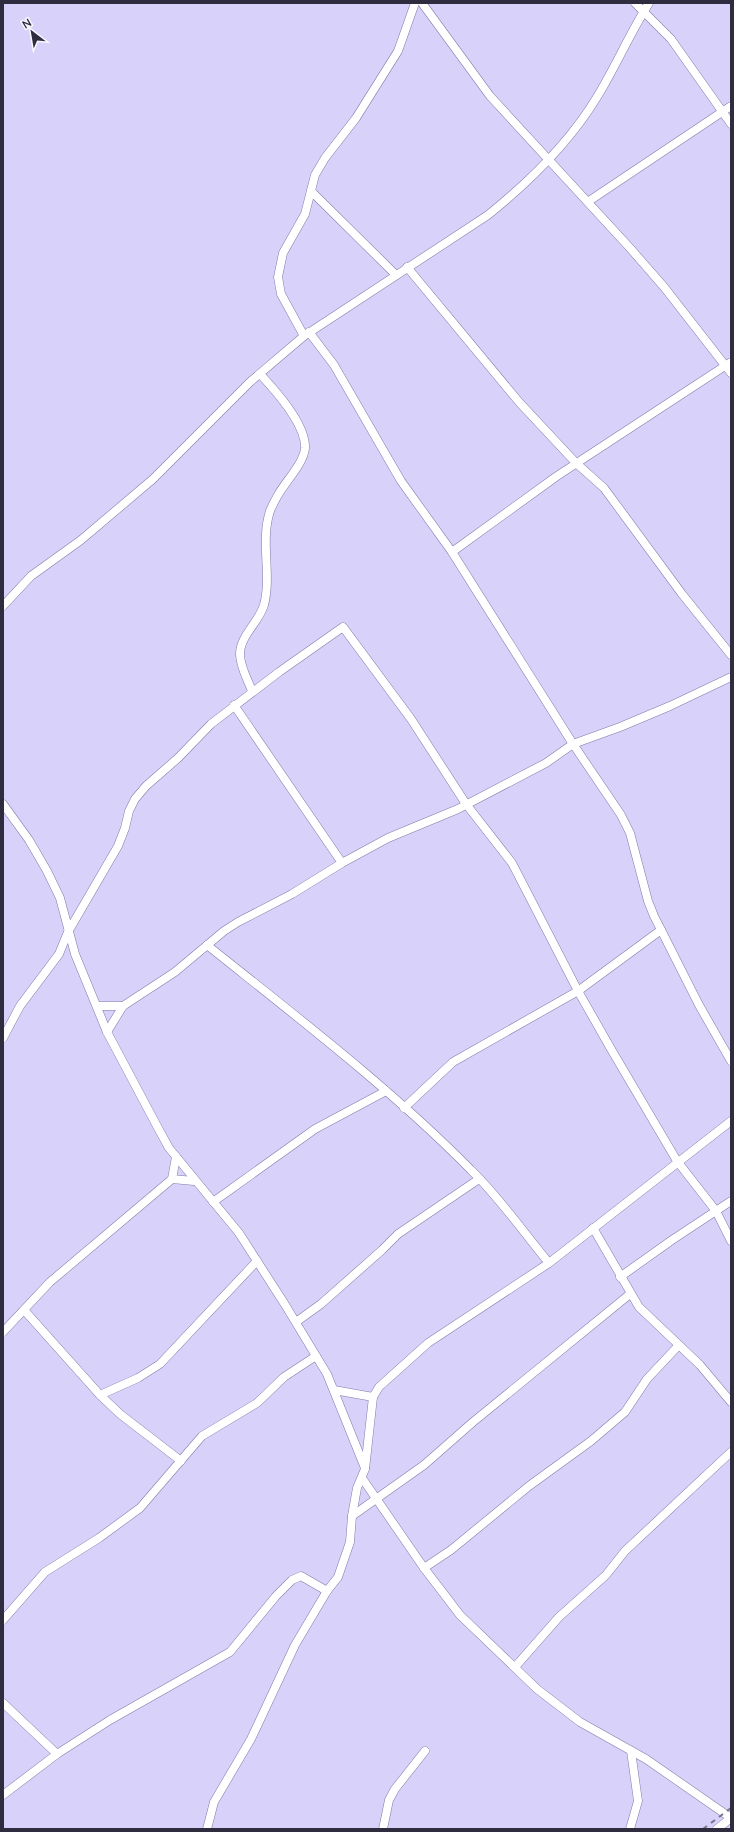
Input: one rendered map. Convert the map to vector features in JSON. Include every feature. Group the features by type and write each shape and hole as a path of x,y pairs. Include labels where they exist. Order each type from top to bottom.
{"street":[{"path":"415,3 398,51 356,118 325,158 315,175 305,214 283,253 278,277 281,294 306,334 334,365 401,481 452,552 573,744 621,815 630,833 648,901 699,1005 731,1061"},
{"path":"422,3 490,96 549,158 664,287 728,364 731,373"},
{"path":"635,3 672,39 731,124"},
{"path":"3,606 31,576 81,540 153,479 260,374 306,334 488,215 516,192 549,158 582,120 598,96 649,3"},
{"path":"588,201 731,106"},
{"path":"311,190 396,275"},
{"path":"407,267 519,402 576,463 604,488 682,594 731,655"},
{"path":"452,552 576,463 728,364"},
{"path":"252,691 241,664 240,652 243,642 264,606 267,529 270,513 277,495 298,465 305,449 301,432 288,404 260,374"},
{"path":"3,1038 20,1006 59,954 68,932 118,846 125,828 129,811 135,799 146,786 178,758 195,738 234,705 343,627 411,719 466,804 512,863 578,991 677,1161 716,1211 731,1241"},
{"path":"107,1032 123,1006 175,972 207,945 238,922 292,894 342,863 388,838 466,804 546,763 573,744 620,728 731,677"},
{"path":"234,705 342,863"},
{"path":"3,804 30,840 47,871 60,898 75,954 107,1032 169,1148 194,1181 239,1233 296,1322 334,1390 365,1469"},
{"path":"404,1108 452,1062 578,991 661,930"},
{"path":"207,945 386,1091 479,1179 549,1263"},
{"path":"96,1006 123,1006"},
{"path":"213,1202 315,1129 386,1091"},
{"path":"207,1829 214,1802 250,1739 295,1645 327,1591 338,1577 350,1542 352,1516 357,1488 365,1469 374,1397 380,1387 428,1343 549,1263 677,1161 731,1121"},
{"path":"3,1332 50,1282 172,1179 176,1157"},
{"path":"172,1179 194,1181"},
{"path":"296,1322 321,1304 377,1255 398,1234 479,1179"},
{"path":"620,1276 731,1201"},
{"path":"593,1228 630,1294 639,1307 700,1365 731,1402"},
{"path":"100,1395 138,1378 160,1364 257,1261"},
{"path":"352,1516 424,1465 630,1294"},
{"path":"24,1310 100,1395 120,1414 181,1461"},
{"path":"424,1568 451,1550 529,1486 591,1441 625,1412 647,1379 679,1345"},
{"path":"3,1620 45,1572 99,1538 140,1508 202,1436 257,1403 284,1377 316,1356"},
{"path":"334,1390 374,1397"},
{"path":"515,1667 560,1617 606,1575 625,1551 731,1452"},
{"path":"362,1478 424,1568 460,1615 515,1667 580,1722 631,1751 731,1818 717,1829"},
{"path":"3,1795 57,1754 110,1720 230,1652 276,1596 292,1580 301,1576 327,1591"},
{"path":"4,1706 57,1754"},
{"path":"383,1829 389,1800 395,1789 425,1751"},
{"path":"630,1829 638,1801 631,1751"}],"railway":[{"path":"703,1829 731,1808"}]}
